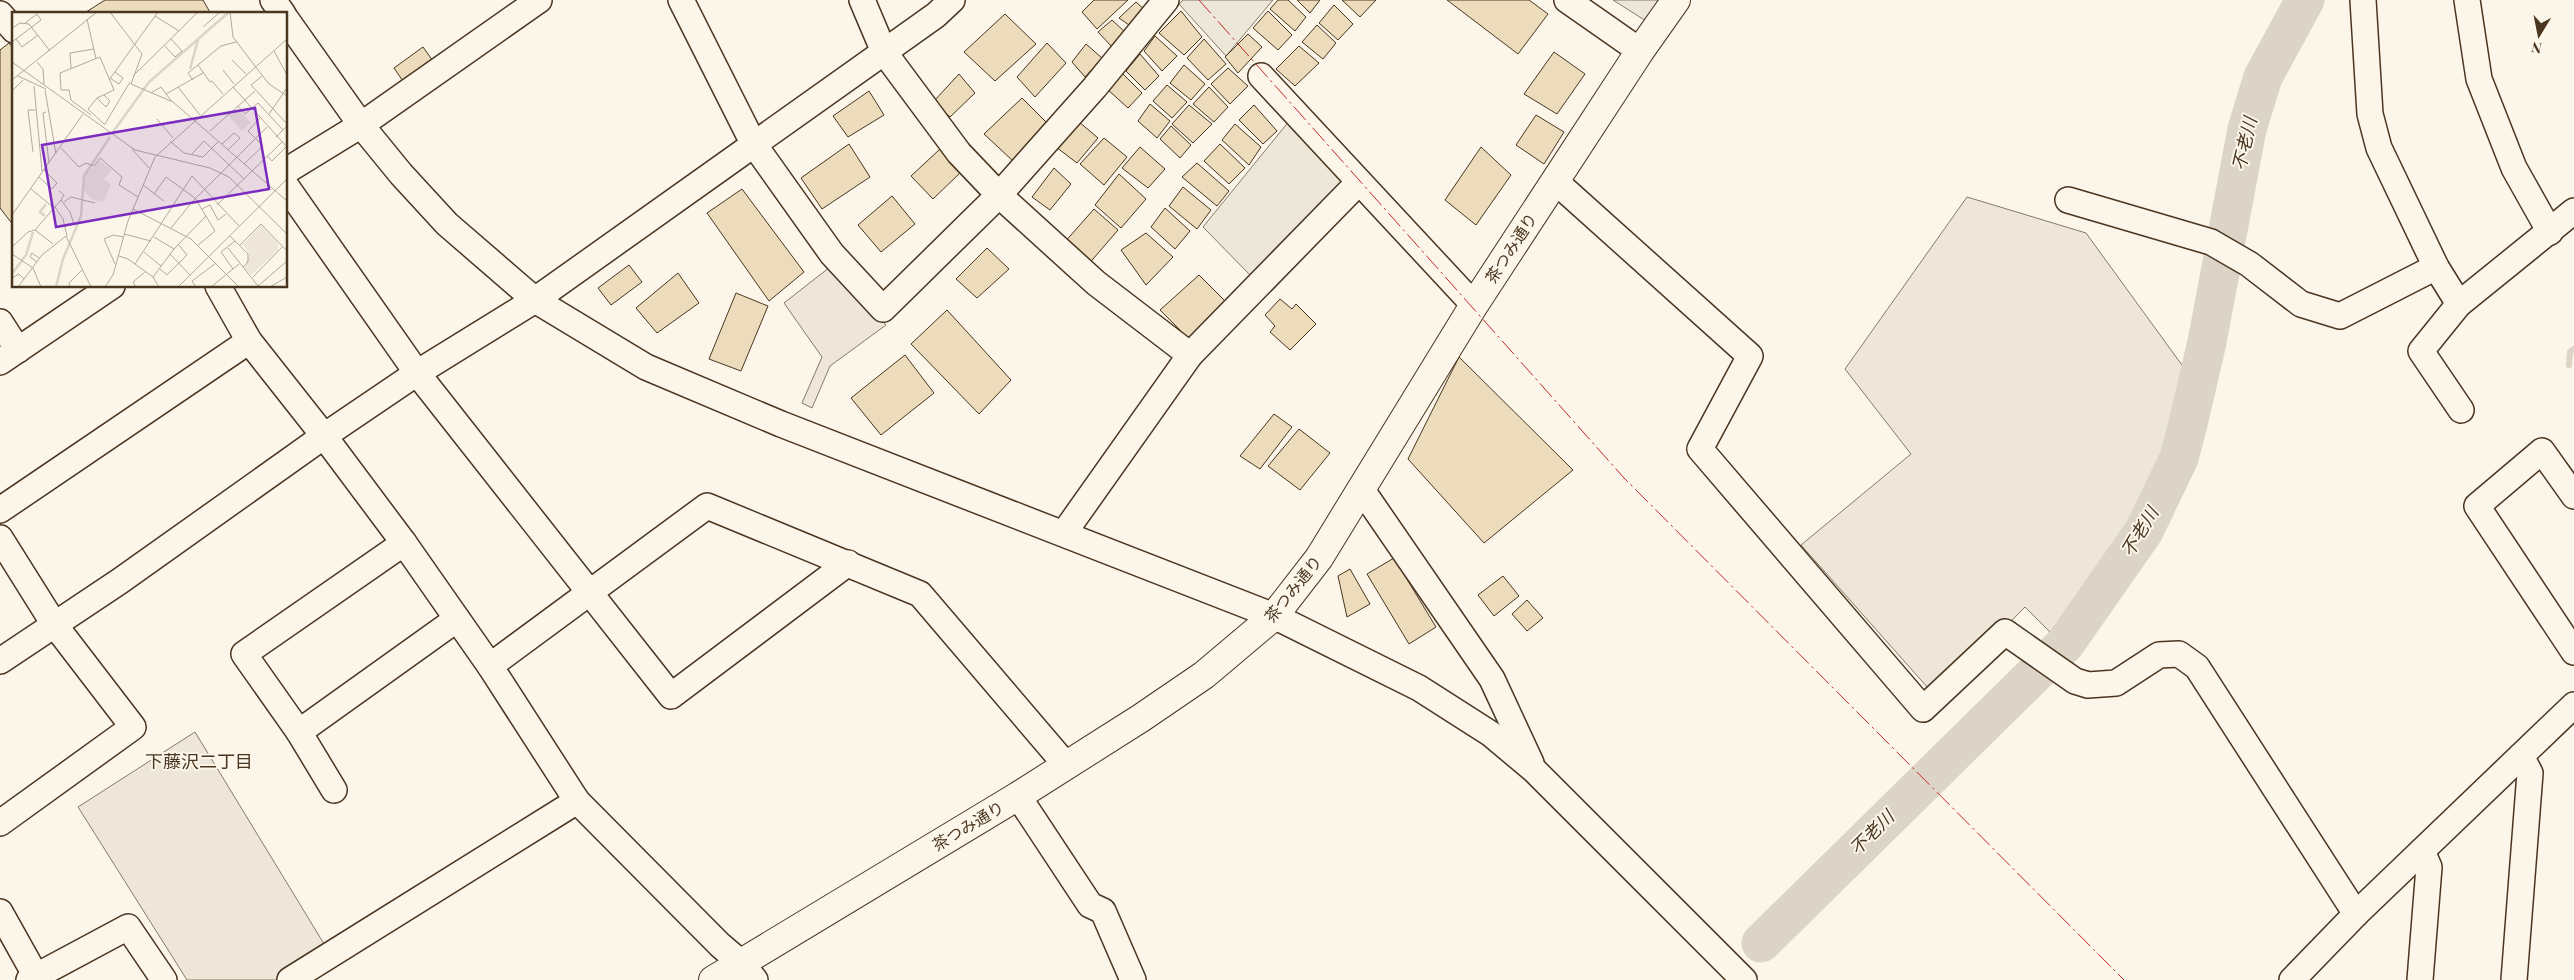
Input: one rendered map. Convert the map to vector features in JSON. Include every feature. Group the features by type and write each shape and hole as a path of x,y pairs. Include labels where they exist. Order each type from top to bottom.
{"main road":[{"name":"茶つみ通り","path":"713,980 748,972 1204,675 1274,616 1319,558 1474,305 1640,51 1676,0"}],"street":[{"path":"273,0 282,12"},
{"path":"288,170 361,125 539,0"},
{"path":"681,0 754,144 832,254 883,309 999,195 1095,87 1166,0"},
{"path":"862,0 884,52 959,153 999,195 1096,283 1190,355"},
{"path":"0,661 120,581 324,436 417,374 535,300 936,15 952,0"},
{"path":"1566,0 1640,51"},
{"path":"2363,0 2370,114 2379,148 2436,267 2459,304"},
{"path":"2461,410 2421,351 2459,304 2565,225 2514,168 2479,79 2467,0"},
{"path":"0,14 12,28"},
{"path":"288,22 361,125 400,174 447,224 535,300 646,367 781,424 1274,616 1419,688 1490,734 1534,770 1744,980"},
{"path":"1262,76 1474,305"},
{"path":"1555,181 1750,356 1700,449 1923,709 2005,632 2030,651 2075,680 2088,685 2116,683 2159,655 2179,654 2196,667 2356,914"},
{"path":"1064,533 1190,355 1359,182"},
{"path":"288,189 417,374 671,696 848,563"},
{"path":"2068,200 2211,242 2249,264 2300,304 2340,316 2436,267"},
{"path":"0,322 9,356 109,288"},
{"path":"219,288 248,341 324,436 404,543 490,666 577,801 748,972"},
{"path":"0,510 248,341"},
{"path":"2574,496 2542,451 2477,506 2574,652"},
{"path":"1362,490 1492,678 1534,770"},
{"path":"490,666 707,506 920,594 1066,765"},
{"path":"0,538 54,624 133,728 0,823"},
{"path":"334,790 299,732 244,654 404,543"},
{"path":"299,732 457,619"},
{"path":"2292,980 2356,914 2574,705"},
{"path":"2514,980 2530,773 2521,756"},
{"path":"1018,796 1090,905 1103,912 1133,980"},
{"path":"290,980 577,801"},
{"path":"2420,980 2429,867 2422,851"},
{"path":"0,912 34,979 128,927 164,980"}],"shaded area":[{"path":"1183,0 1273,0 1226,56 1179,4"},
{"path":"1613,0 1658,0 1646,21"},
{"path":"1290,120 1348,184 1252,277 1203,227"},
{"path":"1967,197 2086,233 2195,383 2136,538 2058,640 2025,607 1936,697 1801,545 1911,454 1845,369"},
{"path":"830,267 886,325 830,366 812,408 802,403 822,357 784,303"},
{"path":"195,732 332,957 282,980 187,980 78,807"}],"building":[{"path":"105,0 203,0 210,12 86,12"},
{"path":"1094,0 1128,0 1097,29 1082,12"},
{"path":"1278,0 1288,0 1306,17 1295,31 1270,9"},
{"path":"1297,0 1320,0 1310,13"},
{"path":"1342,0 1376,0 1360,17"},
{"path":"1447,0 1529,0 1548,14 1518,54"},
{"path":"1136,2 1147,12 1132,27 1119,18"},
{"path":"1334,5 1353,24 1338,40 1319,23"},
{"path":"1181,11 1202,37 1184,55 1159,33"},
{"path":"1268,11 1292,35 1278,50 1253,28"},
{"path":"1005,14 1036,44 995,81 964,52"},
{"path":"1112,20 1127,34 1114,49 1098,32"},
{"path":"1317,25 1336,43 1323,59 1302,42"},
{"path":"1248,34 1262,47 1238,73 1225,57"},
{"path":"1155,36 1177,56 1162,71 1144,51"},
{"path":"1204,39 1226,64 1208,80 1187,58"},
{"path":"9,43 12,47 12,223 0,208 0,50"},
{"path":"1047,43 1066,63 1035,97 1017,77"},
{"path":"1086,44 1102,58 1085,77 1072,62"},
{"path":"1299,46 1319,63 1295,86 1276,69"},
{"path":"423,47 438,68 409,90 394,68"},
{"path":"1554,52 1585,74 1557,114 1524,94"},
{"path":"1140,54 1159,76 1145,90 1126,71"},
{"path":"1184,65 1205,84 1191,100 1170,83"},
{"path":"1228,68 1248,86 1230,104 1211,84"},
{"path":"1122,73 1142,93 1128,108 1107,89"},
{"path":"959,74 975,93 950,117 934,101"},
{"path":"1167,85 1187,102 1172,118 1153,101"},
{"path":"1209,87 1228,107 1214,122 1193,104"},
{"path":"869,91 884,115 848,137 833,116"},
{"path":"1022,98 1049,125 1013,161 984,134"},
{"path":"1150,104 1170,121 1157,138 1138,121"},
{"path":"1189,105 1212,124 1193,143 1172,124"},
{"path":"1254,105 1277,131 1263,144 1239,120"},
{"path":"1536,115 1564,132 1544,164 1516,145"},
{"path":"1078,121 1098,138 1077,163 1056,147"},
{"path":"1235,124 1261,147 1249,165 1222,140"},
{"path":"1171,126 1191,145 1180,158 1160,139"},
{"path":"1104,138 1127,157 1104,185 1080,164"},
{"path":"849,144 870,177 822,209 801,178"},
{"path":"1220,144 1245,168 1229,184 1204,161"},
{"path":"1140,147 1165,169 1148,188 1122,168"},
{"path":"1481,147 1511,175 1476,225 1445,200"},
{"path":"940,149 961,172 933,199 911,176"},
{"path":"1197,163 1229,191 1217,206 1182,177"},
{"path":"1054,168 1071,184 1050,210 1032,197"},
{"path":"1119,174 1146,199 1121,228 1095,205"},
{"path":"1183,187 1211,210 1197,229 1169,206"},
{"path":"742,189 804,272 769,301 707,213"},
{"path":"892,196 915,224 881,252 858,225"},
{"path":"1165,208 1190,231 1175,249 1151,227"},
{"path":"1094,209 1118,230 1087,266 1063,244"},
{"path":"1146,233 1173,257 1146,285 1121,250"},
{"path":"987,248 1009,269 977,298 956,279"},
{"path":"629,265 642,282 611,305 598,288"},
{"path":"678,273 699,303 657,333 636,308"},
{"path":"1199,275 1226,302 1188,338 1160,310"},
{"path":"736,293 768,306 741,371 709,359"},
{"path":"1280,299 1292,309 1296,304 1316,324 1290,350 1270,332 1275,326 1265,315"},
{"path":"947,310 1011,380 979,414 911,344"},
{"path":"905,355 934,393 881,435 851,398"},
{"path":"1459,357 1573,470 1484,543 1408,459"},
{"path":"1274,414 1292,427 1260,469 1240,456"},
{"path":"1299,429 1330,453 1300,490 1268,466"},
{"path":"1394,558 1436,627 1409,644 1367,574"},
{"path":"1350,569 1370,604 1347,617 1338,576"},
{"path":"1503,576 1519,596 1494,616 1478,595"},
{"path":"1527,600 1543,618 1527,631 1512,614"}],"waterway":[{"name":"不老川","path":"1761,943 2065,644 2144,531 2179,458 2187,428 2207,342 2247,129 2263,77 2305,0"},
{"path":"2569,365 2570,352 2574,349"}],"power":[{"path":"1199,0 1624,478 2124,980"}],"district":[{"name":"下藤沢二丁目","path":"199,762"}]}
